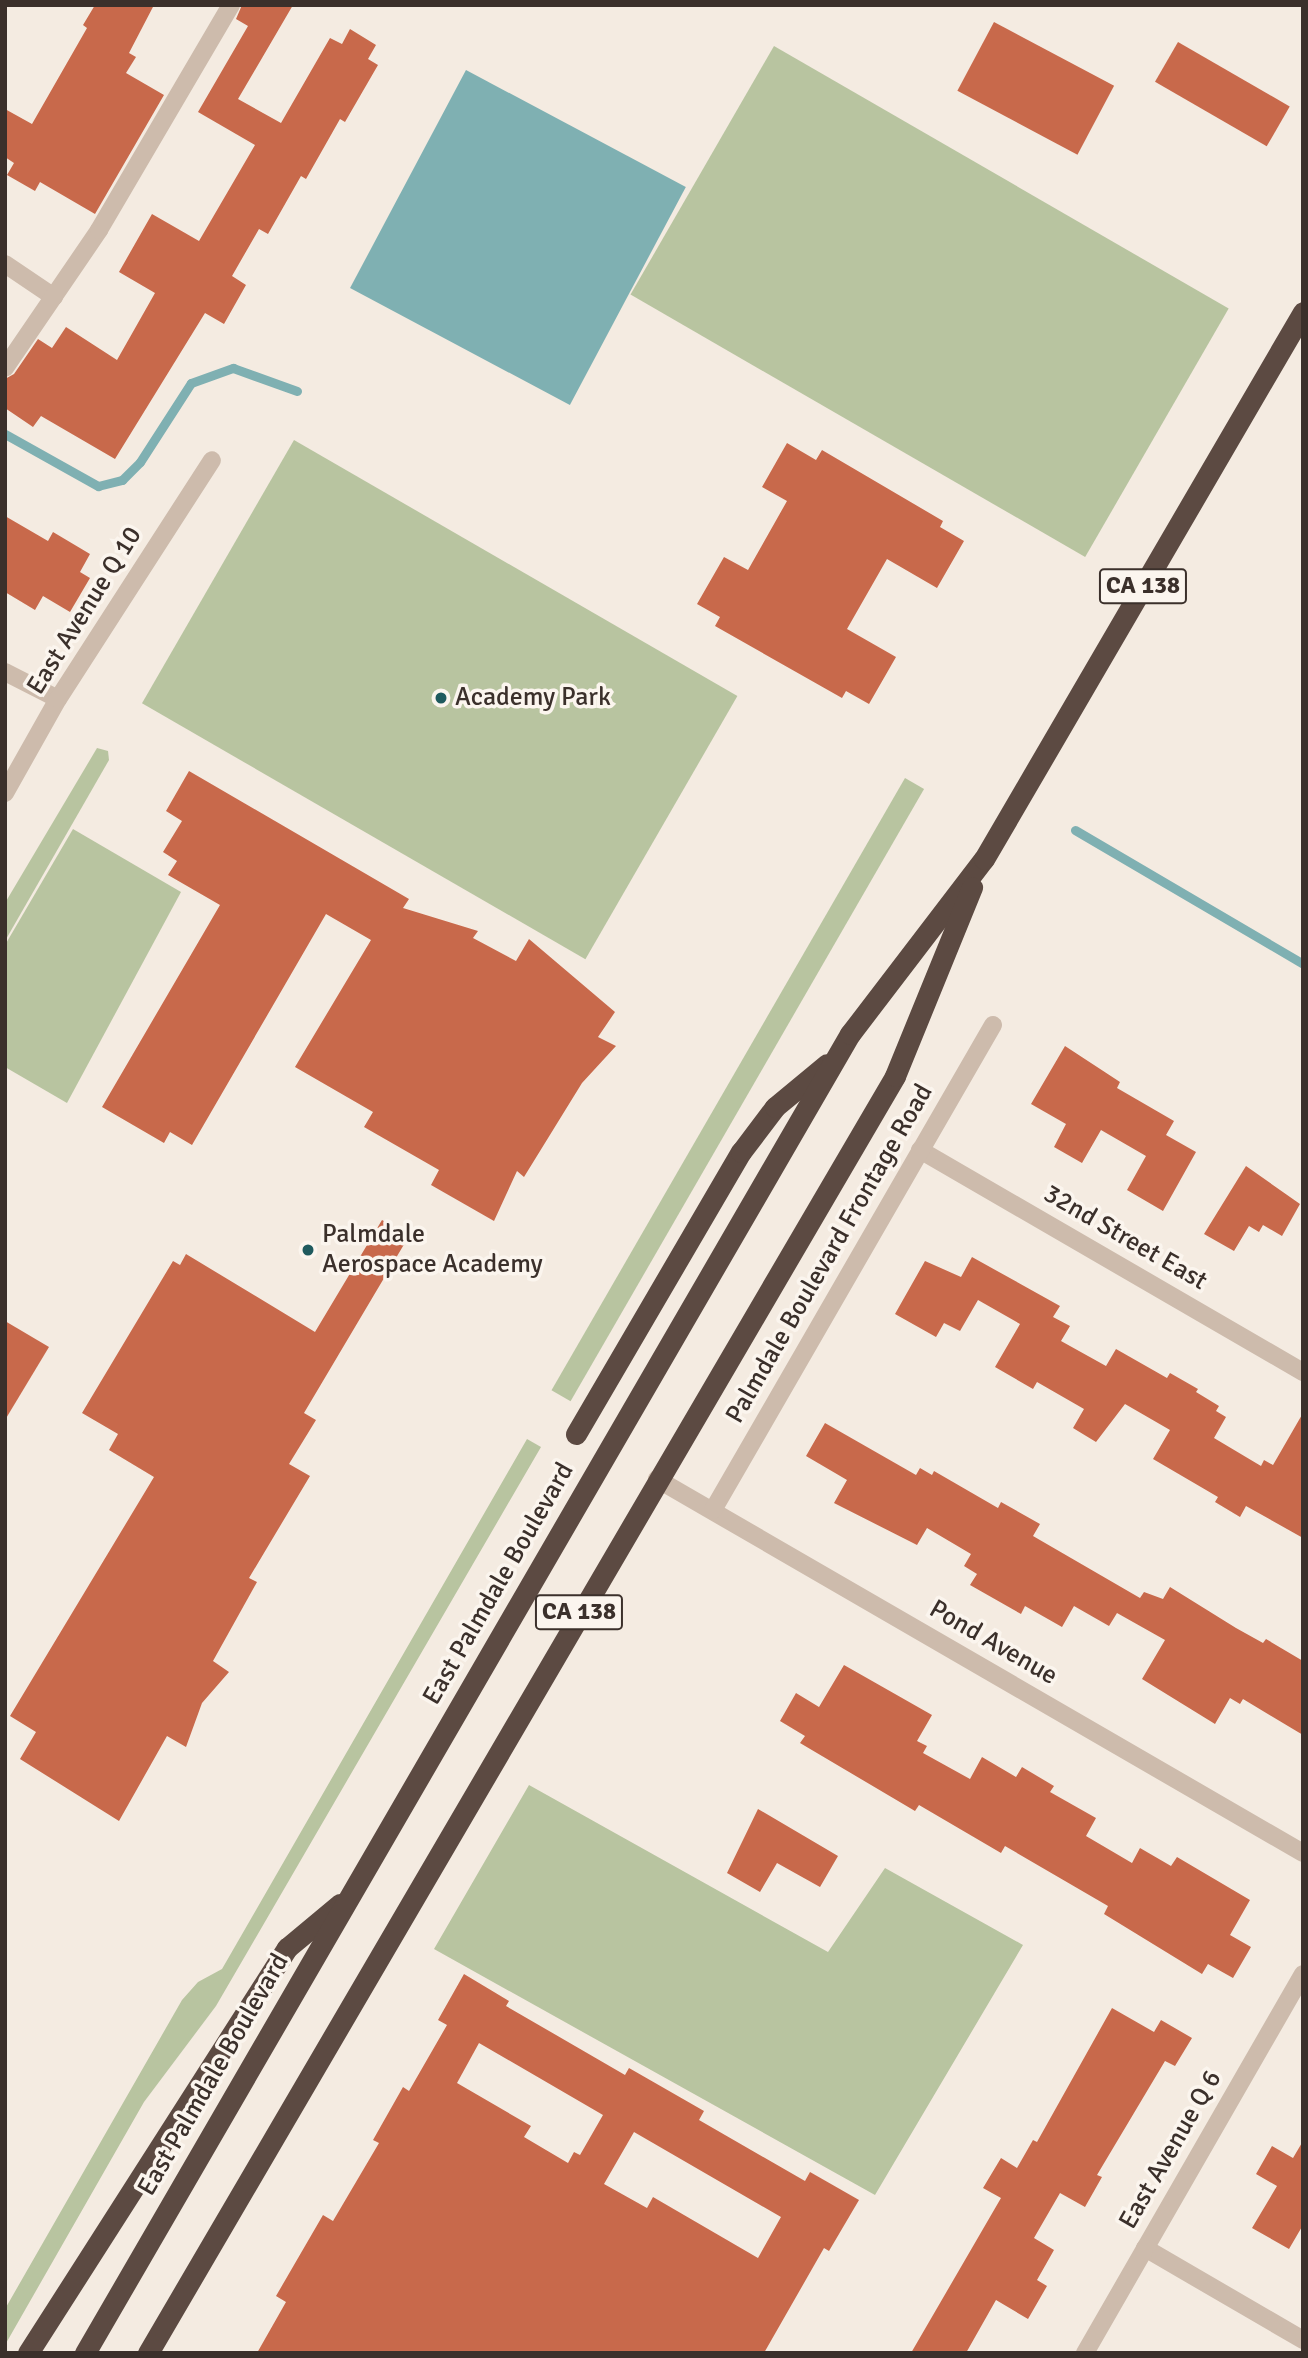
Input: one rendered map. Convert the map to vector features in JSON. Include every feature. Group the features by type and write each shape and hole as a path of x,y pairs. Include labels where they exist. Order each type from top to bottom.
{"highway":[{"name":"East Palmdale Boulevard","path":"85,2353 839,1054 984,859 1303,312"},
{"name":"East Palmdale Boulevard","path":"148,2353 895,1076 984,859"},
{"path":"576,1434 741,1152 775,1107 839,1054"},
{"path":"29,2353 287,1948 349,1896"}],"street":[{"path":"5,368 99,230 231,5"},
{"path":"5,264 54,297"},
{"name":"East Avenue Q 10","path":"5,793 58,699 212,460"},
{"path":"5,672 58,699"},
{"name":"Palmdale Boulevard Frontage Road","path":"713,1510 993,1025"},
{"name":"32nd Street East","path":"920,1150 1303,1371"},
{"name":"Pond Avenue","path":"657,1479 1303,1853"},
{"name":"East Avenue Q 6","path":"1085,2353 1303,1973"},
{"path":"1145,2248 1303,2340"}],"green space":[{"path":"774,46 1229,308 1085,557 630,295"},
{"name":"Academy Park","path":"294,440 737,696 585,959 142,703"},
{"path":"97,748 108,751 109,760 5,941 5,903"},
{"path":"905,778 924,789 571,1401 552,1390"},
{"path":"73,829 181,892 67,1103 5,1067 5,945"},
{"path":"527,1439 541,1447 216,2006 144,2102 5,2345 5,2309 182,2000 198,1982 222,1969"},
{"path":"529,1785 828,1952 885,1868 1023,1945 875,2195 434,1949"}],"water":[{"path":"466,70 686,187 570,405 350,288"}],"building":[{"path":"95,5 154,5 129,53 136,57 126,73 164,95 95,214 40,182 35,191 7,175 14,163 5,157 5,109 32,124 87,28 83,25"},
{"path":"242,5 293,5 238,99 281,123 330,38 342,44 350,29 376,45 368,59 378,65 345,122 340,119 306,179 301,176 268,234 259,229 232,276 246,285 224,324 205,313 115,459 41,416 33,427 5,408 5,379 14,374 38,339 52,348 66,327 117,360 155,293 119,272 152,214 199,241 255,145 198,112 248,26 236,19"},
{"path":"994,22 1114,86 1077,155 957,91"},
{"path":"1178,42 1290,106 1267,146 1155,82"},
{"path":"787,443 816,460 822,450 943,521 940,527 964,541 937,588 887,559 847,629 896,657 869,704 846,691 842,698 715,626 720,617 697,604 724,557 748,570 787,501 762,487"},
{"path":"5,516 48,541 53,532 90,554 80,572 90,578 70,612 43,596 35,610 5,592"},
{"path":"189,771 409,899 403,908 478,931 473,938 516,961 529,939 615,1012 598,1037 616,1046 582,1083 524,1177 517,1171 494,1221 431,1185 439,1170 364,1127 373,1112 295,1067 371,940 326,914 192,1145 170,1132 164,1143 102,1107 220,905 168,875 177,861 163,852 182,821 166,811"},
{"path":"1065,1046 1120,1082 1117,1088 1174,1121 1166,1135 1196,1152 1163,1211 1127,1190 1146,1156 1101,1130 1082,1163 1054,1147 1066,1124 1031,1104"},
{"path":"1246,1166 1300,1204 1282,1236 1263,1225 1259,1232 1249,1226 1234,1251 1204,1234"},
{"path":"382,1220 409,1236 304,1413 316,1420 289,1464 310,1476 249,1578 257,1582 213,1661 229,1672 202,1703 186,1747 167,1736 119,1821 20,1759 36,1732 10,1716 154,1477 109,1450 118,1434 82,1413 173,1261 180,1265 186,1254 315,1332"},
{"path":"972,1257 1060,1306 1053,1317 1070,1326 1061,1341 1106,1366 1116,1349 1167,1378 1170,1373 1198,1389 1196,1392 1219,1406 1216,1411 1226,1417 1214,1438 1261,1466 1264,1460 1273,1465 1303,1413 1303,1538 1246,1506 1240,1517 1215,1502 1218,1497 1153,1459 1170,1430 1125,1404 1096,1442 1073,1428 1084,1409 1037,1382 1033,1389 995,1367 1020,1324 978,1300 960,1331 944,1323 936,1337 895,1314 925,1261 961,1277"},
{"path":"5,1321 49,1347 5,1420"},
{"path":"825,1423 916,1475 920,1468 932,1475 934,1471 998,1508 1001,1502 1040,1524 1033,1536 1140,1598 1144,1592 1163,1599 1170,1587 1236,1628 1263,1643 1266,1639 1303,1661 1303,1735 1243,1699 1240,1704 1230,1698 1215,1724 1142,1679 1165,1640 1117,1613 1109,1626 1074,1606 1062,1627 1025,1606 1021,1614 970,1585 977,1574 964,1566 971,1554 927,1528 917,1545 834,1503 847,1480 806,1456"},
{"path":"844,1665 932,1715 917,1741 927,1746 923,1753 970,1779 982,1757 1016,1777 1022,1767 1054,1786 1050,1792 1096,1818 1086,1836 1132,1863 1140,1848 1171,1866 1177,1857 1250,1900 1230,1935 1251,1947 1233,1978 1208,1964 1202,1974 1104,1914 1108,1906 1005,1846 1001,1853 919,1805 915,1811 800,1743 805,1736 780,1721 796,1693 819,1707"},
{"path":"758,1809 838,1856 820,1887 777,1863 760,1892 727,1873"},
{"path":"464,1974 509,2001 506,2006 625,2075 629,2068 704,2111 699,2120 805,2181 810,2172 859,2200 829,2251 824,2248 764,2353 257,2353 286,2302 276,2296 323,2215 333,2221 379,2143 373,2140 403,2087 409,2091 447,2025 438,2020","holes":["479,2043 603,2115 580,2155 574,2152 568,2163 524,2137 531,2126 457,2083","634,2132 781,2217 758,2258 653,2197 647,2208 604,2184"]},
{"path":"1112,2008 1154,2032 1161,2020 1192,2038 1175,2066 1165,2061 1097,2175 1102,2177 1085,2207 1060,2193 1034,2238 1054,2250 1037,2280 1047,2286 1028,2319 996,2300 966,2353 911,2353 1001,2198 983,2188 1001,2158 1017,2168 1033,2140 1037,2142"},
{"path":"1303,2141 1303,2225 1289,2249 1252,2228 1277,2186 1256,2174 1272,2146 1293,2158"}],"waterway":[{"path":"5,434 98,486 122,480 140,462 191,383 233,368 297,391"},
{"path":"1075,830 1303,964"}],"place":[{"name":"Academy Park","path":"441,698"},
{"name":"Palmdale Aerospace Academy","path":"308,1250"}]}
